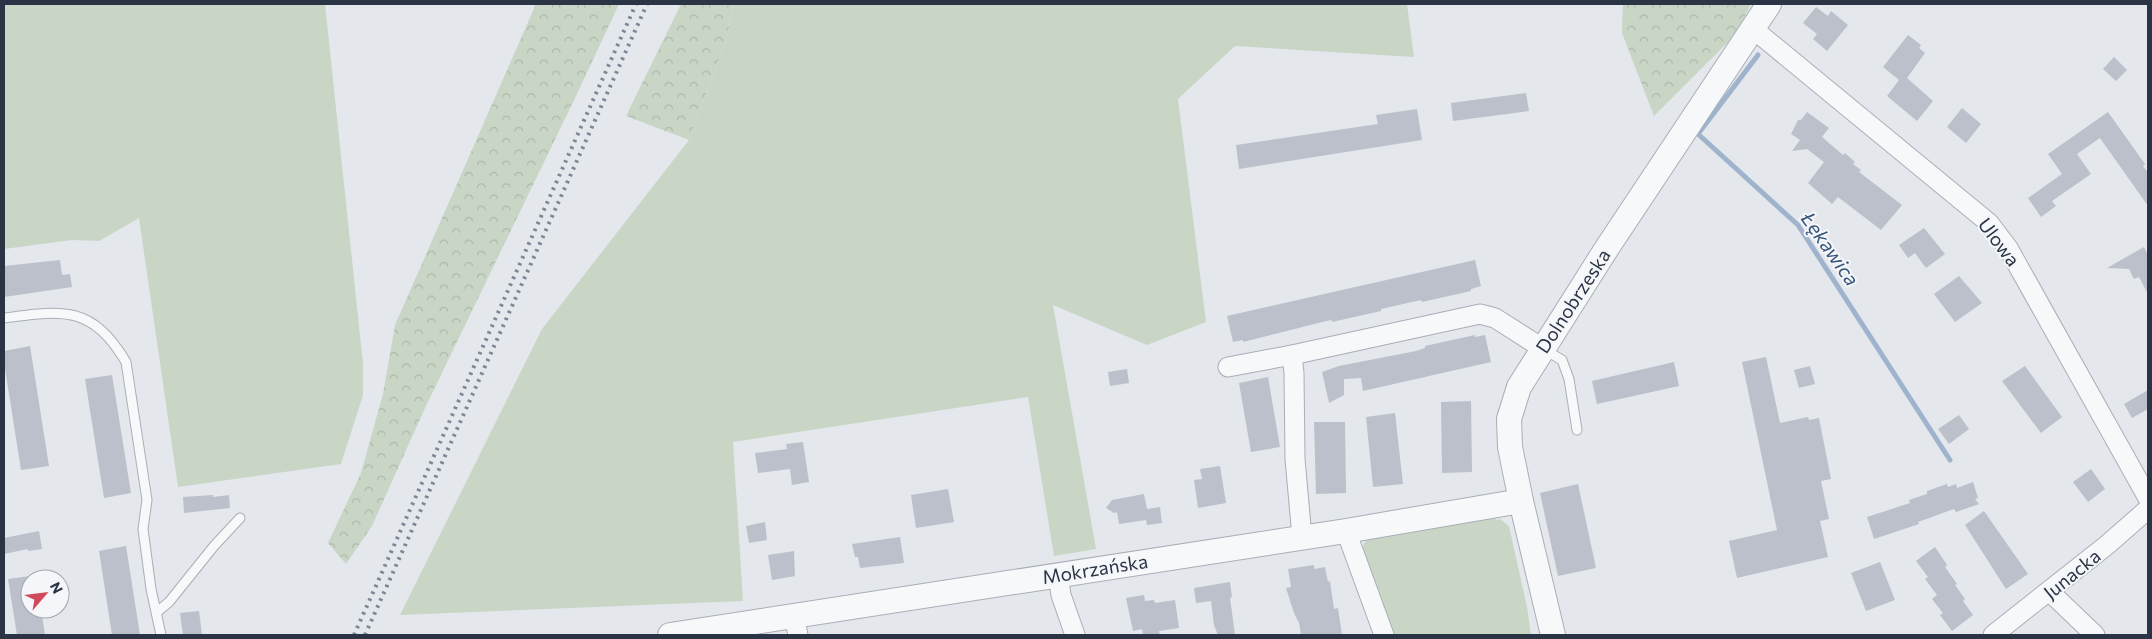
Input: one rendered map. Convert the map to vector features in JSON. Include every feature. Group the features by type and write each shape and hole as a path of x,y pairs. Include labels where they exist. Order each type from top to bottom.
{"street":[{"name":"Dolnobrzeska","path":"1553,635 1520,501 1510,446 1509,419 1518,387 1769,4"},
{"name":"Ulowa","path":"1752,28 1989,223 2008,248 2148,498"},
{"path":"1228,367 1480,314 1495,318 1542,348"},
{"path":"1292,355 1295,459 1302,537"},
{"name":"Mokrzańska","path":"670,635 796,626 1058,575 1346,531 1520,501"},
{"name":"Junacka","path":"1993,635 2050,592 2148,509"},
{"path":"1346,531 1384,635"},
{"path":"1058,575 1061,595 1075,635"},
{"path":"2050,592 2095,635"}],"lane":[{"path":"4,318 52,313 71,315 92,321 116,344 126,362 147,500 143,529 151,589 161,635"},
{"path":"1542,348 1562,360 1569,379 1577,430"},
{"path":"157,612 168,602 214,546 240,518"}],"green space":[{"path":"4,4 325,4 363,364 363,395 341,464 178,487 139,218 99,241 72,240 4,249"},
{"path":"536,4 619,4 425,408 372,526 346,564 328,543 361,473 383,394 395,325"},
{"path":"681,4 733,4 727,38 689,140 626,116"},
{"path":"733,4 1407,4 1414,57 1235,46 1178,99 1206,322 1147,345 1053,305 1096,549 1054,556 1028,397 733,442 743,601 400,615 542,329 689,140 727,38"},
{"path":"1623,4 1751,4 1736,34 1654,116 1622,33"},
{"path":"1493,512 1496,520 1500,519 1509,526 1527,607 1531,635 1392,635 1363,554 1366,540 1373,534"}],"building":[{"path":"1816,7 1828,16 1831,11 1848,25 1827,51 1813,39 1817,34 1803,23"},
{"path":"1908,35 1921,45 1919,48 1925,53 1907,78 1933,101 1917,121 1887,96 1899,80 1883,67"},
{"path":"2114,57 2127,70 2116,81 2103,69"},
{"path":"1526,93 1529,111 1453,121 1451,103"},
{"path":"1962,108 1981,124 1966,143 1947,127"},
{"path":"1417,109 1422,140 1239,169 1236,145 1378,124 1376,115"},
{"path":"1807,112 1829,128 1822,137 1843,155 1845,153 1855,162 1853,164 1861,170 1859,172 1902,205 1881,230 1838,197 1832,204 1808,183 1824,162 1807,149 1792,151 1800,140 1791,134 1798,120 1801,120"},
{"path":"2108,112 2145,164 2143,166 2148,173 2148,206 2100,138 2077,154 2091,174 2052,201 2056,206 2041,217 2028,198 2062,174 2048,154"},
{"path":"1924,228 1945,254 1926,268 1915,253 1908,258 1899,245"},
{"path":"2144,247 2148,255 2148,294 2139,277 2134,279 2129,269 2107,268"},
{"path":"60,260 62,275 70,274 72,287 4,297 4,266"},
{"path":"1475,260 1481,286 1471,289 1471,291 1422,302 1421,300 1412,302 1332,322 1332,320 1322,322 1243,342 1243,340 1233,342 1227,316"},
{"path":"1959,276 1982,303 1955,322 1934,294"},
{"path":"1475,335 1475,337 1485,335 1491,362 1363,391 1361,378 1344,379 1344,395 1329,403 1322,372 1339,366 1416,351 1425,348 1425,346"},
{"path":"30,346 49,466 21,470 4,362 4,351"},
{"path":"1766,357 1780,423 1808,417 1809,420 1819,418 1831,479 1821,481 1829,519 1820,521 1828,557 1737,578 1729,541 1777,530 1742,362"},
{"path":"1674,362 1679,386 1597,404 1592,381"},
{"path":"1810,366 1815,384 1799,388 1794,370"},
{"path":"2025,366 2062,417 2041,433 2002,381"},
{"path":"1127,369 1129,383 1110,386 1108,372"},
{"path":"112,375 131,493 104,498 85,379"},
{"path":"1268,377 1280,447 1251,452 1239,383"},
{"path":"2148,390 2148,409 2132,418 2124,404"},
{"path":"1471,401 1472,472 1442,473 1441,402"},
{"path":"1395,413 1403,484 1373,487 1366,417"},
{"path":"1959,415 1969,429 1949,444 1938,429"},
{"path":"1314,422 1345,422 1346,493 1316,494"},
{"path":"803,442 809,482 792,485 790,469 758,473 755,453 787,449 786,444"},
{"path":"1220,466 1226,503 1198,508 1194,480 1202,479 1200,469"},
{"path":"2091,469 2105,489 2088,502 2073,482"},
{"path":"1973,482 1978,498 1975,499 1979,504 1956,512 1954,509 1918,522 1919,524 1874,539 1867,517 1910,503 1909,500 1947,484 1948,487 1956,484 1957,488"},
{"path":"1578,484 1596,568 1558,576 1540,493"},
{"path":"948,489 954,522 916,528 911,495"},
{"path":"1144,494 1147,509 1160,507 1162,523 1147,525 1146,520 1119,524 1117,512 1114,513 1106,508 1112,500"},
{"path":"213,495 213,497 229,495 230,508 184,513 183,497"},
{"path":"1984,511 2028,574 2006,589 1965,525"},
{"path":"765,522 767,540 749,543 746,526"},
{"path":"39,531 42,549 28,551 28,549 4,554 4,538"},
{"path":"900,537 904,563 860,568 858,557 855,557 852,544"},
{"path":"126,546 140,635 112,635 99,551"},
{"path":"1935,547 1947,565 1945,567 1957,584 1955,585 1965,599 1963,601 1973,615 1952,631 1940,615 1943,613 1932,599 1937,595 1925,579 1928,577 1916,561"},
{"path":"794,551 795,576 772,580 768,555"},
{"path":"1880,562 1895,600 1866,611 1851,573"},
{"path":"1314,565 1314,569 1325,567 1328,582 1330,581 1334,609 1338,608 1342,635 1301,635 1299,623 1286,588 1291,587 1288,569"},
{"path":"20,577 20,619 43,619 45,635 17,635 8,579"},
{"path":"1230,582 1232,597 1230,598 1235,635 1218,635 1214,625 1211,601 1196,603 1194,588"},
{"path":"1144,595 1145,601 1154,600 1155,603 1175,600 1179,628 1159,631 1160,635 1143,635 1142,629 1133,631 1126,598"},
{"path":"199,611 202,635 183,635 180,613"}],"waterway":[{"name":"Łękawica","path":"1758,55 1698,134 1798,225 1950,460"}],"railway":[{"path":"354,635 636,4"},
{"path":"365,635 647,4"}]}
